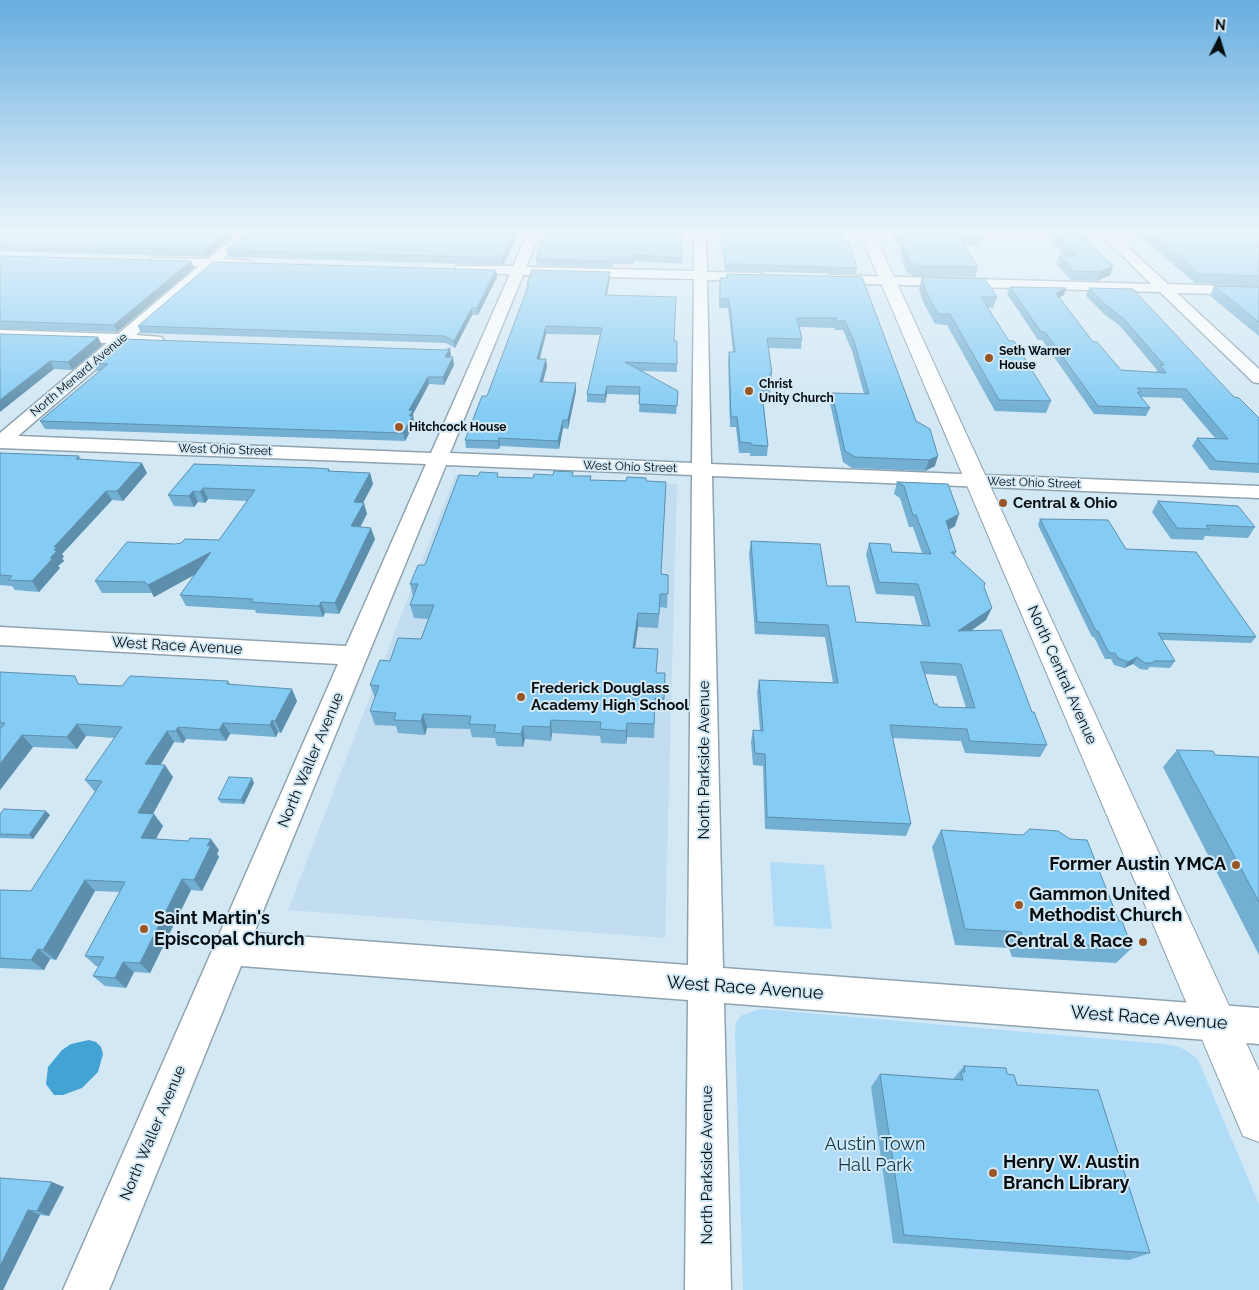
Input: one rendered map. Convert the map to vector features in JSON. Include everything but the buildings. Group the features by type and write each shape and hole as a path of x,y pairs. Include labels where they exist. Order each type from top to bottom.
{"street":[{"name":"North Menard Avenue","path":"0,442 178,291"},
{"name":"North Waller Avenue","path":"86,1290 509,291"},
{"name":"North Parkside Avenue","path":"700,291 708,1290"},
{"name":"North Central Avenue","path":"893,291 1259,1120"},
{"path":"1167,291 1259,378"},
{"path":"0,335 168,341"},
{"name":"West Ohio Street","path":"0,442 1259,492"},
{"name":"West Race Avenue","path":"0,636 355,656"},
{"name":"West Race Avenue","path":"231,948 1259,1026"}],"shaded area":[{"name":"Frederick Douglass Academy High School","path":"455,475 677,484 665,938 288,910"}],"green space":[{"path":"770,862 824,865 832,929 774,926"},
{"name":"Austin Town Hall Park","path":"761,1009 1163,1044 1179,1047 1189,1052 1198,1060 1259,1204 1259,1290 743,1290 735,1033 736,1023 742,1015"}],"water":[{"path":"89,1040 96,1042 101,1047 103,1054 98,1072 82,1088 63,1095 54,1095 46,1084 48,1067 62,1050 71,1044"}],"place":[{"name":"Seth Warner House","path":"989,358"},
{"name":"Christ Unity Church","path":"749,391"},
{"name":"Hitchcock House","path":"399,427"},
{"name":"Central & Ohio","path":"1003,503"},
{"name":"Frederick Douglass Academy High School","path":"521,697"},
{"name":"Former Austin YMCA","path":"1236,865"},
{"name":"Gammon United Methodist Church","path":"1019,905"},
{"name":"Saint Martin's Episcopal Church","path":"144,929"},
{"name":"Central & Race","path":"1143,942"},
{"name":"Henry W. Austin Branch Library","path":"993,1173"}]}
